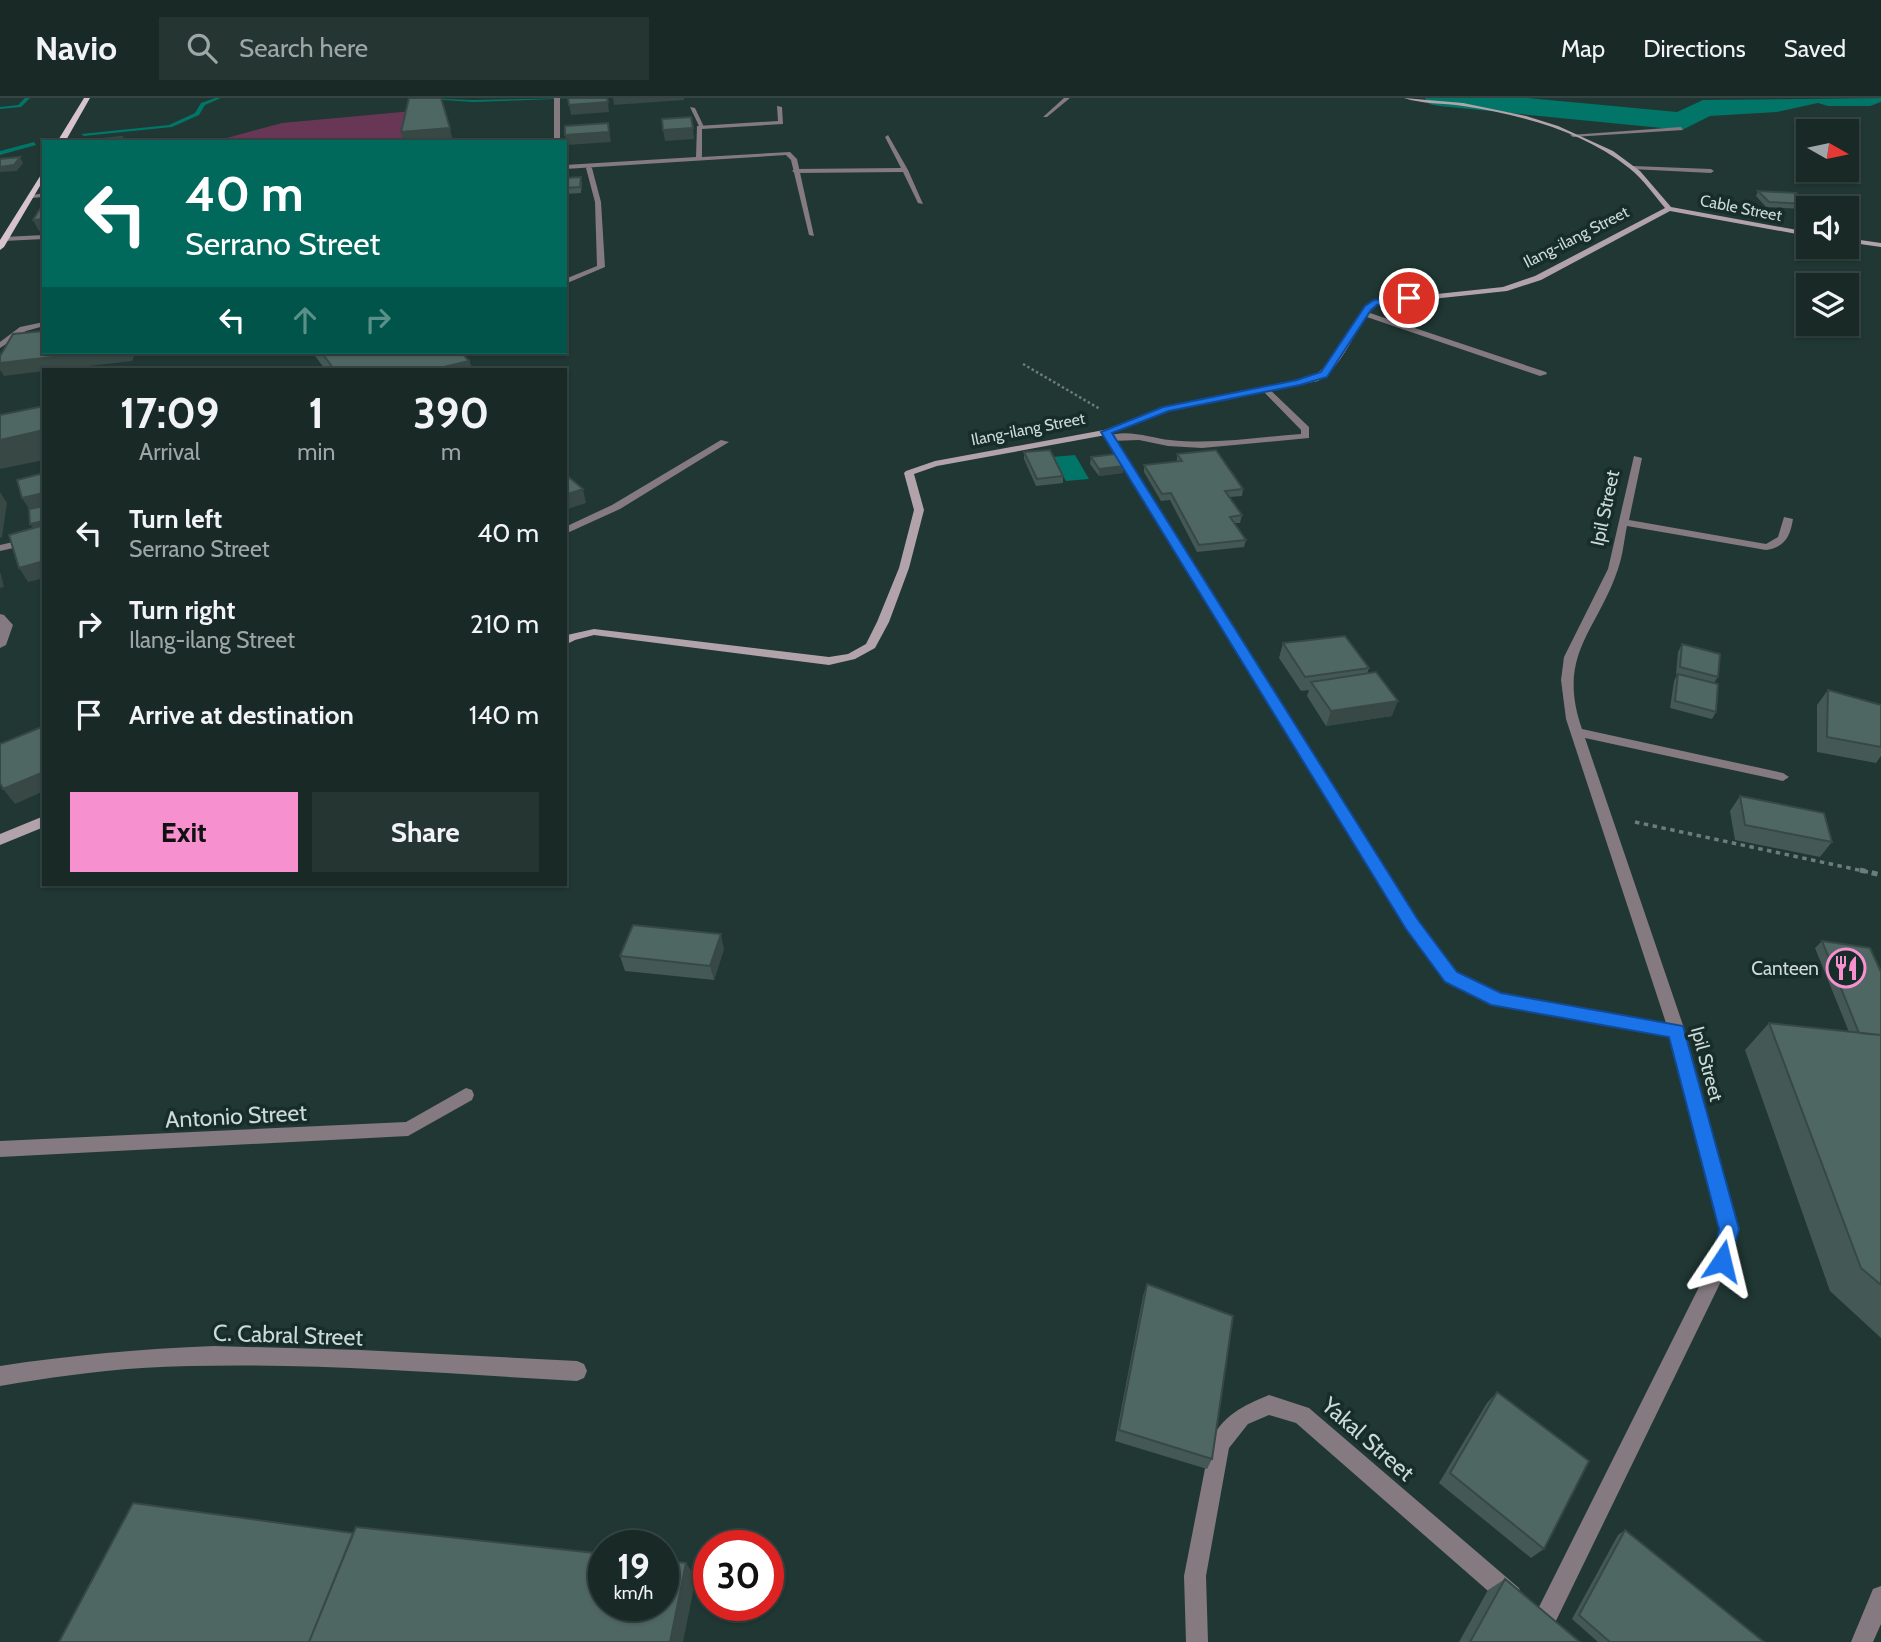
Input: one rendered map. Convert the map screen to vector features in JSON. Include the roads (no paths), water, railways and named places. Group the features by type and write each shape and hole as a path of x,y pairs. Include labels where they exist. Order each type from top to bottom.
{"main road":[{"path":"62,140 87,98"},
{"path":"2,243 42,175"}],"street":[{"path":"1045,116 1067,98"},
{"path":"1407,98 1502,109 1573,135 1605,149 1633,168 1669,209"},
{"path":"557,101 557,140"},
{"path":"699,159 697,129 702,126 781,123 779,107"},
{"path":"692,108 702,126"},
{"path":"1573,135 1681,130"},
{"path":"888,137 921,203"},
{"path":"567,167 789,153 793,155 812,235"},
{"path":"567,281 601,267 598,202 589,167"},
{"path":"1633,168 1711,171"},
{"path":"795,171 905,170"},
{"path":"30,196 42,195"},
{"name":"Cable Street","path":"1669,209 1796,232"},
{"name":"Ilang-ilang Street","path":"567,640 594,632 829,661 851,657 871,646 904,568 919,510 909,473 935,464 1108,435 1125,424 1167,409 1324,374 1364,313 1374,303 1389,299 1470,295 1504,289 1538,278 1669,209"},
{"path":"2,243 42,237"},
{"path":"1859,242 1881,245"},
{"path":"1364,313 1543,374"},
{"path":"0,346 11,341 23,329 42,324"},
{"path":"1108,435 1139,437 1168,443 1202,444 1306,436 1306,429 1266,389"},
{"path":"1108,435 1412,925 1451,977 1498,1000 1677,1031"},
{"path":"567,530 616,507 724,442"},
{"name":"Ipil Street","path":"1550,1629 1722,1261 1729,1229 1677,1031 1577,732 1567,680 1570,657 1613,569 1637,458"},
{"path":"1623,522 1774,547 1785,536 1788,519"},
{"path":"0,548 42,538"},
{"path":"0,617 7,625 0,645"},
{"path":"1577,732 1783,777"},
{"path":"0,841 42,822"},
{"name":"Antonio Street","path":"0,1149 408,1129 466,1095"},
{"name":"C. Cabral Street","path":"0,1376 58,1364 230,1356 577,1371"},
{"name":"Yakal Street","path":"1197,1642 1195,1576 1220,1443 1241,1417 1269,1405 1302,1415 1550,1629"},
{"path":"1862,1642 1881,1597"}],"waterway":[{"path":"0,108 19,106 28,98"},
{"path":"84,134 170,126 197,114 203,104 219,98"},
{"path":"416,98 473,101 579,98"},
{"path":"1439,98 1682,121 1703,108 1777,104 1807,98"},
{"path":"1515,98 1525,105"},
{"path":"1828,98 1870,98"},
{"path":"0,153 34,144"}],"place":[{"name":"Canteen","path":"1846,968"}]}
